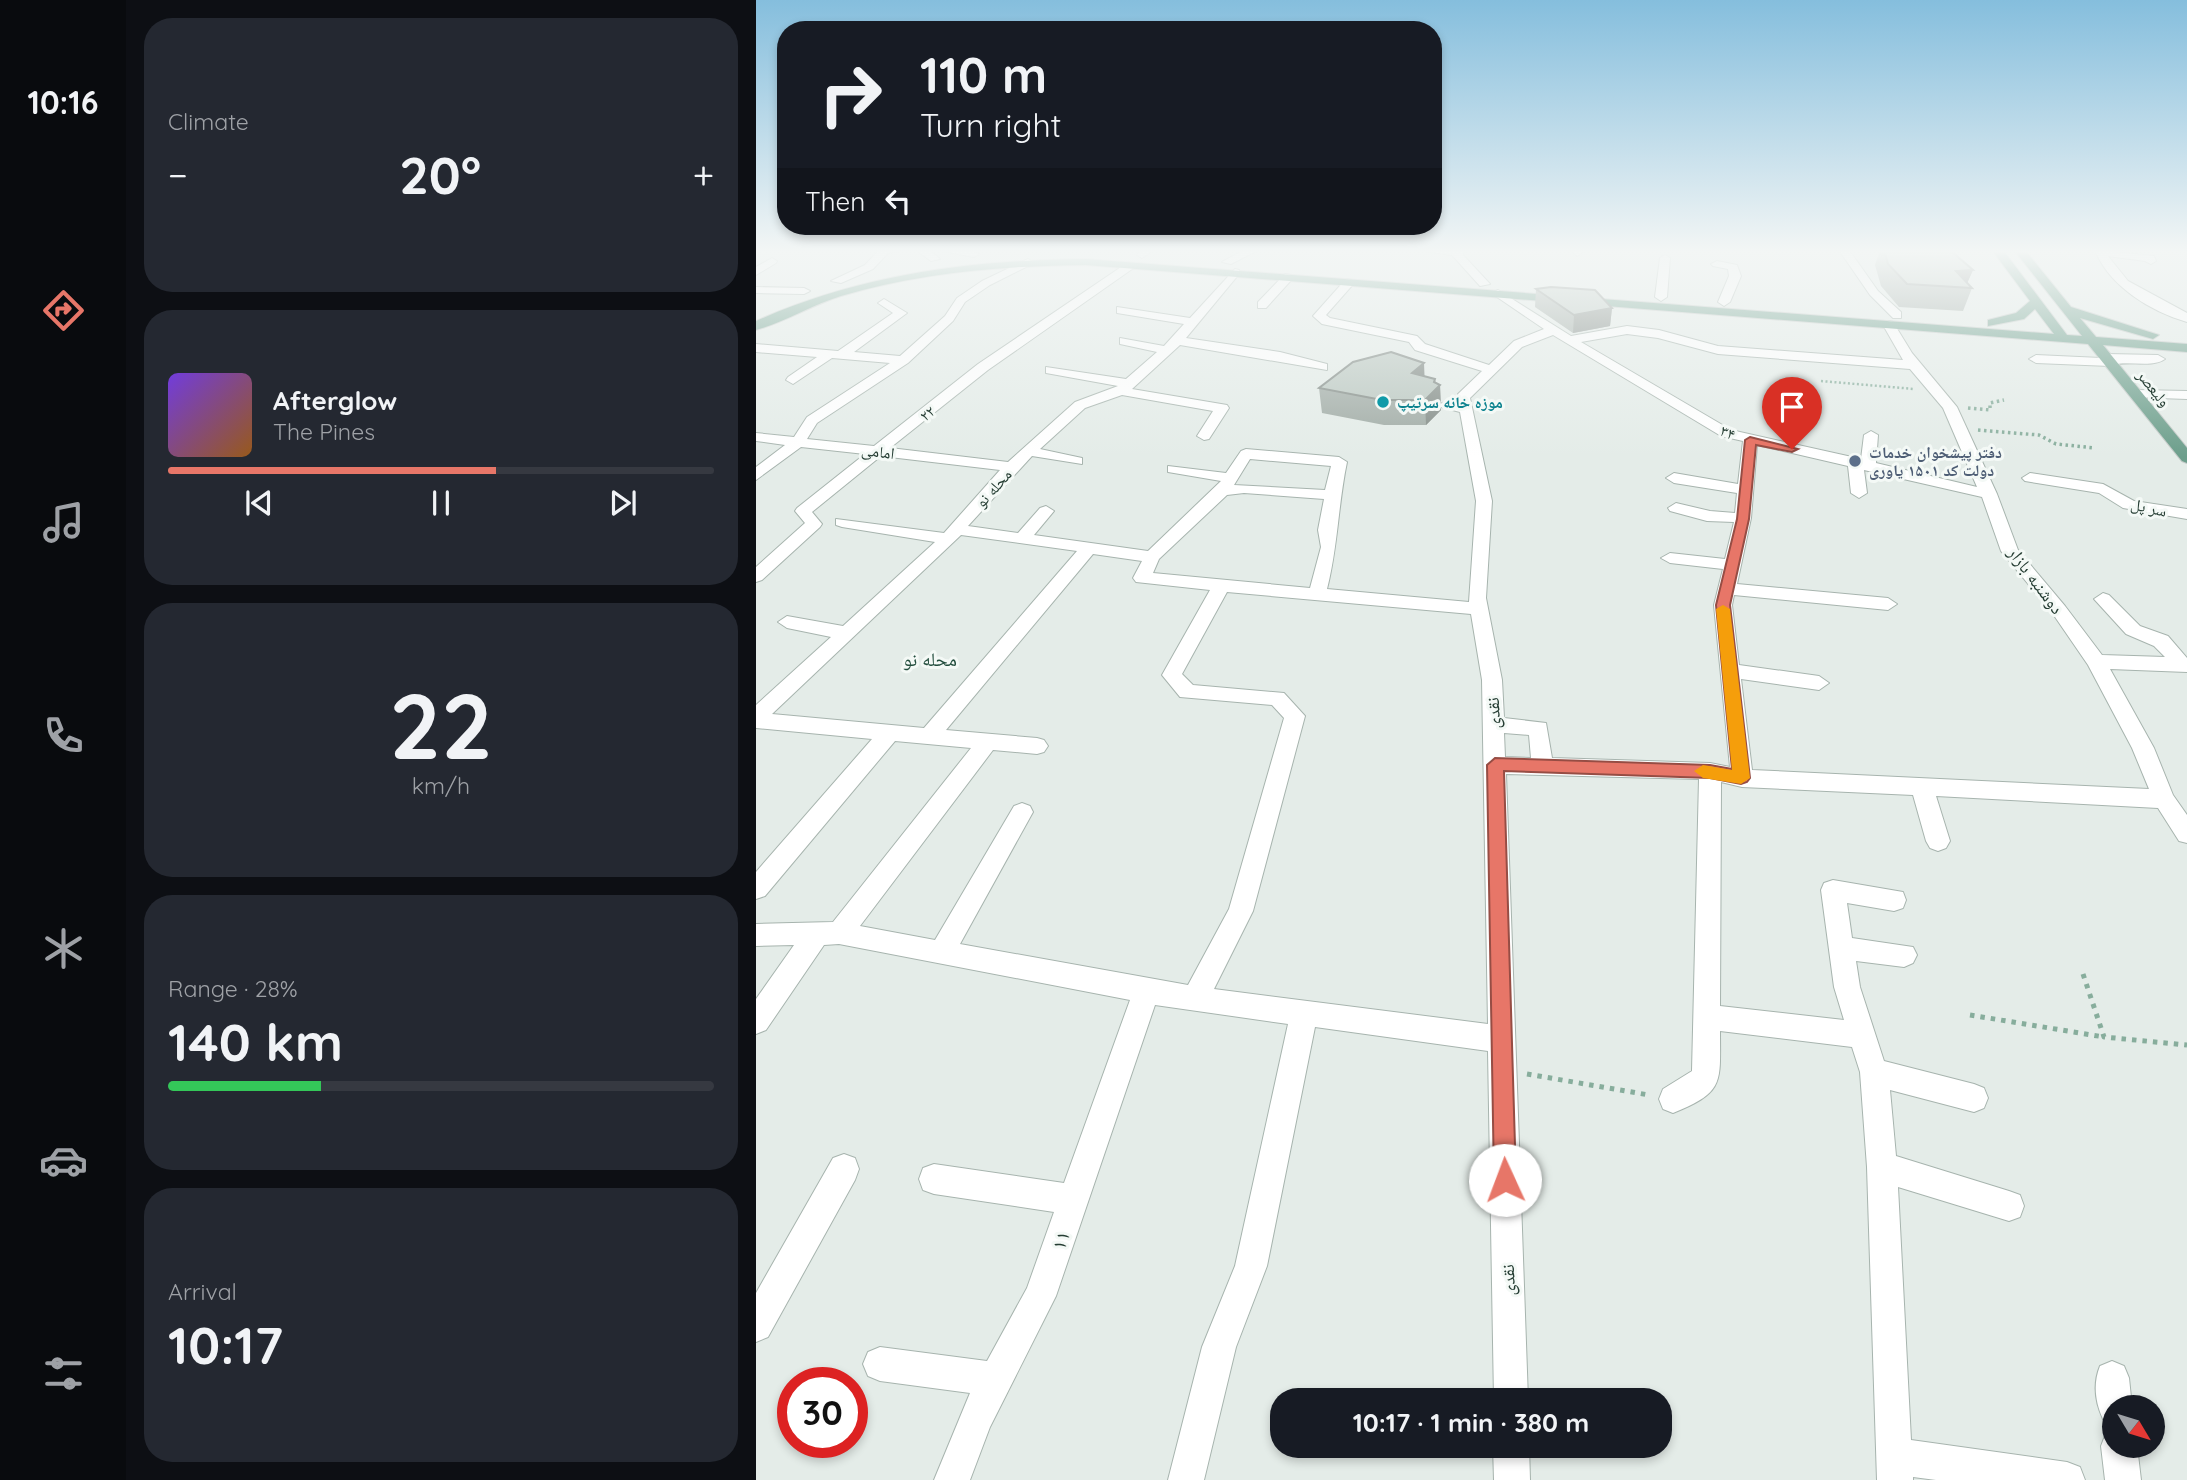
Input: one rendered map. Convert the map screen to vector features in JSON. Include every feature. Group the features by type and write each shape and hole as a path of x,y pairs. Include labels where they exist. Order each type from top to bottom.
{"main road":[{"path":"1879,319 2089,335 2187,348"},
{"path":"1884,319 1992,323 2060,333"},
{"path":"1992,323 2008,319"},
{"path":"2049,319 2060,333"},
{"name":"ولیعصر","path":"2076,319 2147,408 2181,443 2187,458"},
{"path":"2096,319 2155,335"},
{"path":"2089,335 2187,338"}],"street":[{"path":"793,380 891,319"},
{"path":"756,475 798,442 812,420 903,360 946,319"},
{"name":"۲۲","path":"756,576 814,524 803,511 983,367 1053,319"},
{"path":"1175,319 1192,322"},
{"name":"محله نو","path":"756,719 952,534 1011,467 1080,405 1125,388 1172,345 1194,319"},
{"path":"1324,319 1413,339 1420,347 1491,370"},
{"name":"۳۴","path":"1537,319 1726,433 1989,494"},
{"name":"دوشنبه بازار","path":"1893,320 1916,365 1950,407 1989,494 2010,551 2052,601 2096,662 2143,748 2164,799 2187,834"},
{"name":"نقدی","path":"1511,1388 1492,680 1477,598 1484,501 1475,444 1455,407 1518,344 1561,335 1627,330 1659,334 1718,349 1916,365"},
{"path":"1124,341 1280,356 1322,367"},
{"path":"756,348 903,360"},
{"path":"2036,359 2158,359"},
{"path":"1051,370 1222,408 1204,436"},
{"path":"2136,394 2187,395"},
{"path":"2147,408 2187,409"},
{"path":"1860,493 1862,463 1871,436"},
{"name":"امامی","path":"756,437 1011,467"},
{"path":"1741,778 1723,605 1743,519 1750,440"},
{"path":"1029,451 1077,461"},
{"path":"1317,594 1329,547 1326,530 1333,507 1332,495 1339,462 1246,453 1226,485 1152,557 1142,578 1317,594 1479,608"},
{"path":"1172,469 1244,488 1332,495"},
{"path":"1674,478 1746,489"},
{"name":"سر پل","path":"2031,478 2103,489 2129,505 2187,514"},
{"path":"1676,508 1697,510 1707,516 1743,519"},
{"path":"1021,539 1046,511"},
{"path":"842,522 1021,539 1152,557"},
{"path":"1108,551 1126,533"},
{"path":"928,737 1089,548"},
{"path":"1670,558 1733,565"},
{"path":"1195,999 1241,911 1295,716 1277,698 1187,692 1172,675 1222,585"},
{"path":"1727,589 1888,604"},
{"path":"2103,599 2133,630 2161,641 2185,665"},
{"path":"787,622 846,634"},
{"path":"2096,662 2185,665"},
{"path":"1730,671 1819,683"},
{"path":"756,719 1037,746"},
{"path":"1493,725 1539,729 1542,766"},
{"path":"756,889 889,733"},
{"path":"756,1021 987,742"},
{"path":"1495,765 1710,771 1741,778 2164,799"},
{"path":"1673,1099 1706,1079 1710,771"},
{"path":"1922,787 1938,841"},
{"path":"942,952 1022,812"},
{"path":"1894,900 1833,890 1847,987 1874,1072 1882,1167 1894,1468 2067,1480"},
{"path":"756,935 829,933 1195,999 1501,1039"},
{"path":"1841,948 1904,955"},
{"name":"۱۱","path":"952,1480 976,1418 1040,1296 1147,991"},
{"path":"1186,1480 1219,1347 1251,1266 1304,1013"},
{"path":"1707,1017 1862,1035"},
{"path":"1874,1072 1974,1098"},
{"path":"1882,1167 2009,1206"},
{"path":"756,1325 844,1169"},
{"path":"934,1179 1073,1200"},
{"path":"880,1364 997,1380"},
{"path":"1511,1458 1512,1480"},
{"path":"2120,1458 2123,1480"}],"path":[{"path":"1821,381 1939,392"},
{"path":"1950,407 1990,410 1990,403 2004,401"},
{"path":"1960,429 2039,435 2056,444 2095,448"},
{"path":"2082,974 2104,1037"},
{"path":"1970,1015 2104,1037 2187,1045"},
{"path":"1502,1070 1673,1099"}],"building":[{"path":"1391,352 1424,363 1412,373 1435,379 1434,382 1440,385 1425,400 1382,400 1319,388 1353,362"}],"slow traffic":[{"path":"1703,771 1741,778 1723,609"}],"place":[{"name":"موزه خانه سرتیپ","path":"1383,402"},
{"name":"دفتر پیشخوان خدمات دولت کد ۱۵۰۱ یاوری","path":"1855,461"}],"district":[{"name":"محله نو","path":"930,659"}],"route":[{"path":"1505,1180 1495,765 1710,771 1741,778 1723,605 1743,519 1750,440 1792,449"}]}
